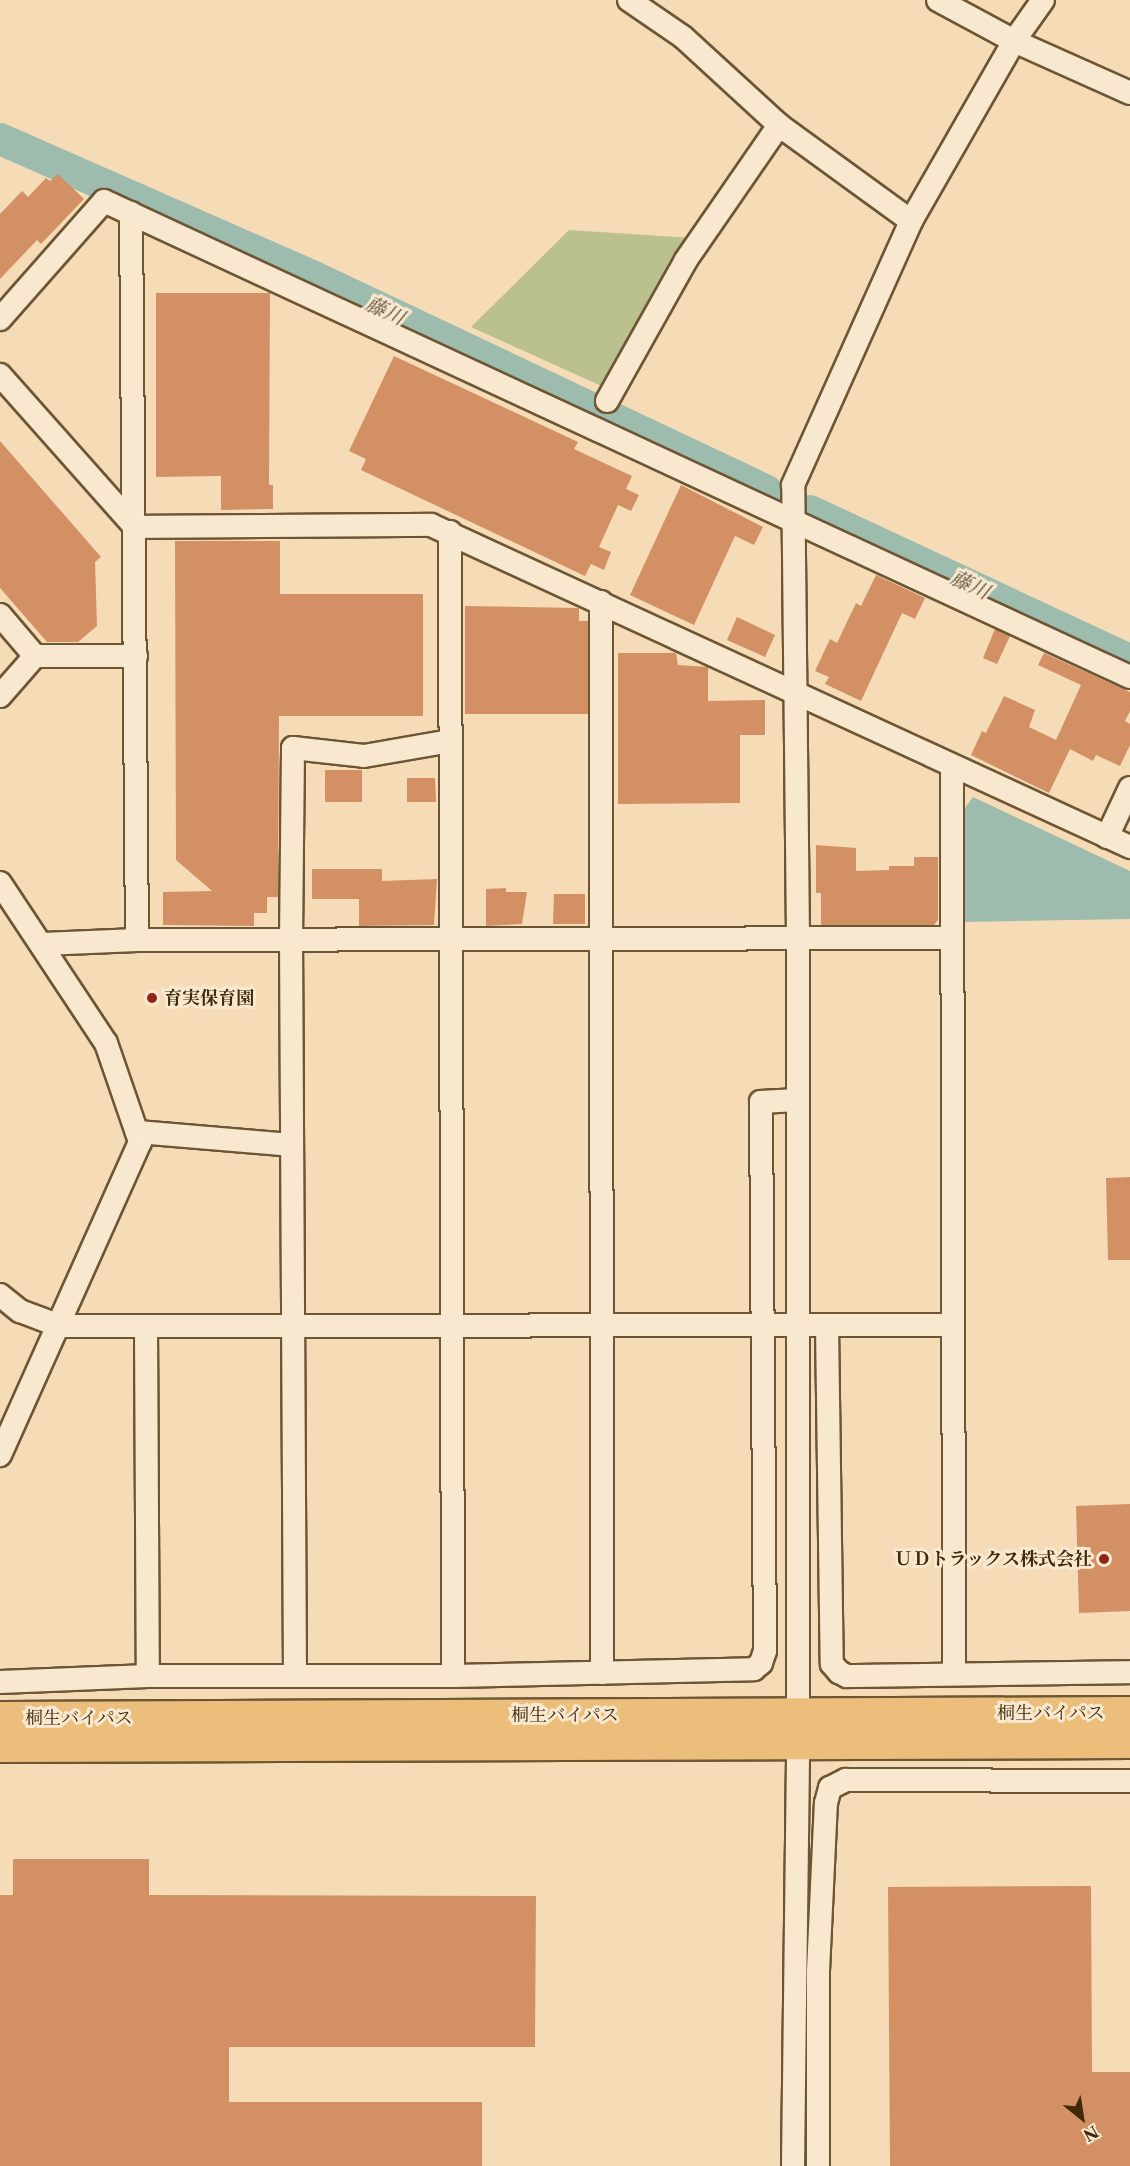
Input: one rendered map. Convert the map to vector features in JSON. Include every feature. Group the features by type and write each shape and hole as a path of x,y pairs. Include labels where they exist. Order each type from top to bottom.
{"highway":[{"name":"桐生バイパス","path":"0,1745 798,1729 1130,1713"},
{"name":"桐生バイパス","path":"0,1718 798,1729 1130,1741"}],"street":[{"path":"629,0 683,37 779,125 910,221"},
{"path":"938,0 1014,41 1130,93"},
{"path":"793,2166 798,1729 798,937 790,521 795,474 910,221 1014,41 1043,0"},
{"path":"607,401 686,260 779,125"},
{"path":"0,319 104,201 1130,677"},
{"path":"131,213 138,940"},
{"path":"0,375 135,527 430,525 450,532 601,602 952,768 1130,847"},
{"path":"450,532 450,941 454,1325 453,1676"},
{"path":"601,602 602,1673"},
{"path":"0,615 35,656"},
{"path":"0,696 35,656 136,656"},
{"path":"296,1676 291,1145 293,748 364,756 450,741"},
{"path":"952,768 954,1674"},
{"path":"1107,837 1130,788"},
{"path":"0,883 43,944 106,1043 140,1142 60,1326 0,1455"},
{"path":"43,944 138,940 952,938"},
{"path":"0,1683 148,1676 453,1676 745,1670 761,1664 765,1651 765,1325 761,1101 797,1101"},
{"path":"137,1131 291,1145"},
{"path":"0,1296 20,1311 60,1326 146,1328 454,1325 953,1325"},
{"path":"827,1325 832,1664 847,1676 1130,1672"},
{"path":"146,1328 148,1676"},
{"path":"818,2166 818,1971 826,1803 830,1788 846,1780 1130,1781"}],"green space":[{"path":"569,230 693,238 608,389 471,327"}],"shaded area":[{"path":"973,797 1130,871 1130,919 964,922 965,808"}],"building":[{"path":"58,174 84,199 41,244 37,240 0,279 0,214 22,191 28,197 46,178 50,181"},
{"path":"156,293 270,293 269,485 273,485 273,509 221,510 221,476 156,477"},
{"path":"394,356 578,442 574,449 632,476 626,489 639,495 631,511 618,505 599,547 611,552 604,570 591,564 585,576 361,470 366,459 349,451"},
{"path":"0,441 101,557 95,562 97,626 78,642 47,642 0,588"},
{"path":"681,485 763,527 754,545 735,536 694,625 630,595"},
{"path":"175,541 280,541 280,594 423,594 423,716 279,716 278,897 267,897 267,913 254,913 254,926 163,925 163,892 212,891 176,860"},
{"path":"876,575 925,598 915,619 902,613 861,701 825,684 829,677 815,671 830,639 837,643 856,603 861,606"},
{"path":"465,606 579,608 579,621 588,621 588,714 465,714"},
{"path":"737,617 775,635 765,657 727,640"},
{"path":"995,629 1010,636 997,664 983,658"},
{"path":"618,653 676,653 678,665 708,667 708,701 765,700 765,735 740,735 740,803 618,804"},
{"path":"1044,653 1130,692 1130,711 1125,721 1130,724 1130,745 1120,766 1096,755 1093,761 1070,749 1049,793 971,755 982,731 986,733 1004,696 1035,710 1029,727 1056,740 1081,685 1038,665"},
{"path":"325,770 362,770 362,802 325,802"},
{"path":"407,778 435,778 436,802 407,802"},
{"path":"816,845 856,848 856,871 889,870 889,866 914,866 914,857 938,857 938,920 934,925 821,925 821,893 816,893"},
{"path":"312,869 382,869 382,881 437,879 434,925 359,926 359,899 312,899"},
{"path":"506,888 506,892 527,892 522,924 486,926 486,889"},
{"path":"554,894 585,894 585,924 553,924"},
{"path":"1130,1177 1130,1260 1108,1260 1106,1178"},
{"name":"ＵＤトラックス株式会社","path":"1130,1504 1130,1611 1079,1613 1076,1506"},
{"path":"13,1859 149,1859 149,1895 536,1896 535,2047 229,2047 229,2102 482,2102 482,2166 0,2166 0,1895 13,1895"},
{"path":"1091,1886 1092,2072 1130,2072 1130,2166 890,2166 888,1887"}],"waterway":[{"name":"藤川","path":"0,139 312,276 767,491"},
{"name":"藤川","path":"810,511 1130,660"}],"place":[{"name":"育実保育園","path":"152,998"},
{"name":"ＵＤトラックス株式会社","path":"1104,1559"}]}
